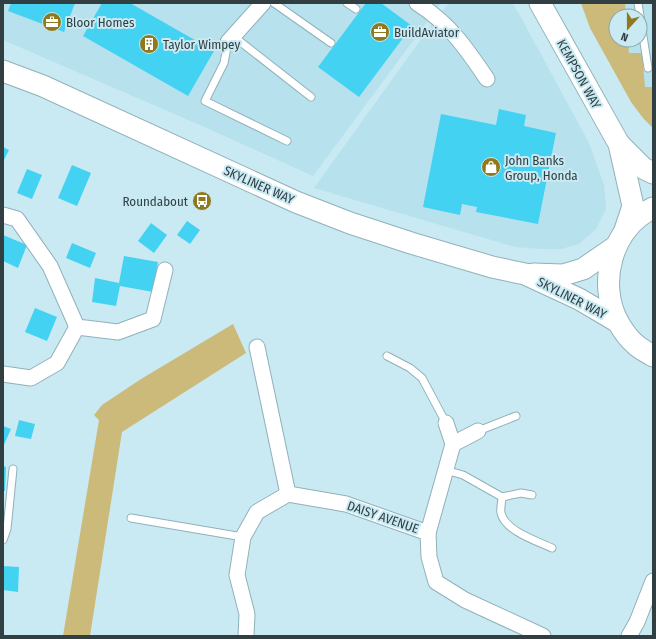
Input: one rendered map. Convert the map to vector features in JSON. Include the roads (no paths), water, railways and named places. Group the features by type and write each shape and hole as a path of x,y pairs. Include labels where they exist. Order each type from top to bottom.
{"street":[{"path":"230,39 263,3"},
{"path":"417,3 435,14 463,43 486,80"},
{"name":"KEMPSON WAY","path":"540,3 619,144 643,168 653,174"},
{"name":"SKYLINER WAY","path":"3,71 43,86 296,202 350,223 426,248 525,274 579,299 618,322"},
{"name":"KEMPSON WAY","path":"618,322 609,298 608,272 633,206 619,144"},
{"name":"SKYLINER WAY","path":"525,274 563,275 583,269 620,239 645,212 653,208"},
{"path":"3,215 17,219 50,266 77,327"},
{"path":"77,327 118,332 153,319 165,270"},
{"path":"618,322 635,344 653,356"},
{"path":"3,374 31,378 57,363 77,327"},
{"path":"246,636 247,614 237,575 243,537 257,512 288,494 257,347"},
{"path":"428,533 453,444 446,423"},
{"path":"453,444 478,430"},
{"name":"DAISY AVENUE","path":"288,494 346,504 428,533 429,557 436,582 465,600 543,636"},
{"path":"629,636 637,622 653,581"}],"lane":[{"path":"274,3 331,43"},
{"path":"347,3 356,9"},
{"path":"287,142 205,101 224,63 230,39 312,97"},
{"path":"645,48 648,68"},
{"path":"387,356 410,368 422,378 446,423"},
{"path":"478,430 516,416"},
{"path":"3,540 7,529 12,469"},
{"path":"446,470 463,475 502,497 521,493 532,495"},
{"path":"502,497 501,512 504,521 510,527 552,548"},
{"path":"131,518 243,537"}],"place":[{"name":"Bloor Homes","path":"52,22"},
{"name":"BuildAviator","path":"380,32"},
{"name":"Taylor Wimpey","path":"149,44"},
{"name":"John Banks Group, Honda","path":"491,167"},
{"name":"Roundabout","path":"202,201"}]}
